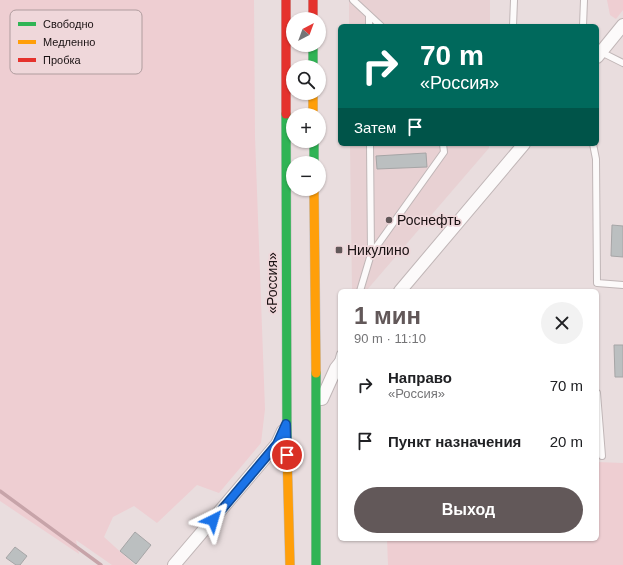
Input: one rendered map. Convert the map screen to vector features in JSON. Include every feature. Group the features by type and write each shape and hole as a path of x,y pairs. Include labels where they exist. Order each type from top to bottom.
{"highway":[{"name":"«Россия»","path":"286,0 286,424 290,565"},
{"path":"313,0 313,12"},
{"path":"314,196 317,410 316,565"}],"street":[{"path":"599,54 623,25"},
{"path":"402,289 522,146"},
{"path":"317,410 338,365"},
{"path":"174,565 277,444 286,424"}],"lane":[{"path":"353,0 379,24"},
{"path":"513,24 514,0"},
{"path":"583,24 584,0"},
{"path":"369,16 369,24"},
{"path":"599,54 623,63"},
{"path":"361,289 371,254 370,146"},
{"path":"371,254 444,152 443,146"},
{"path":"593,146 596,159 597,289"},
{"path":"597,283 623,285"},
{"path":"599,418 602,456"}],"shaded area":[{"path":"0,0 254,0 255,137 265,409 261,443 219,493 197,485 157,523 134,506 113,517 104,537 135,565 112,565 76,540 79,554 0,501"},
{"path":"349,0 490,0 490,24 349,24"},
{"path":"607,0 623,0 623,10 616,19 610,15"},
{"name":"Роснефть","path":"350,146 489,146 489,148 368,289 352,289"},
{"path":"599,462 623,463 623,565 388,565 387,541 599,541"}],"building":[{"path":"426,153 427,167 377,169 376,156"},
{"path":"612,225 623,226 623,257 611,256"},
{"path":"614,345 623,345 623,377 615,377"},
{"path":"135,532 151,545 136,564 120,551"},
{"path":"15,547 27,556 20,565 16,565 6,558"}],"waterway":[{"path":"0,491 101,565"}],"traffic: fast":[{"path":"313,52 313,60"},
{"path":"286,148 287,453"},
{"path":"314,148 314,156"},
{"path":"316,373 316,565"}],"traffic: slow":[{"path":"313,100 313,108"},
{"path":"314,196 316,373"},
{"path":"287,453 290,565"}],"traffic: jam":[{"path":"286,0 286,108"},
{"path":"313,0 313,12"}],"place":[{"name":"Роснефть","path":"389,220"},
{"name":"Никулино","path":"339,250"}],"route":[{"path":"213,520 277,444 286,424 287,455"}]}
